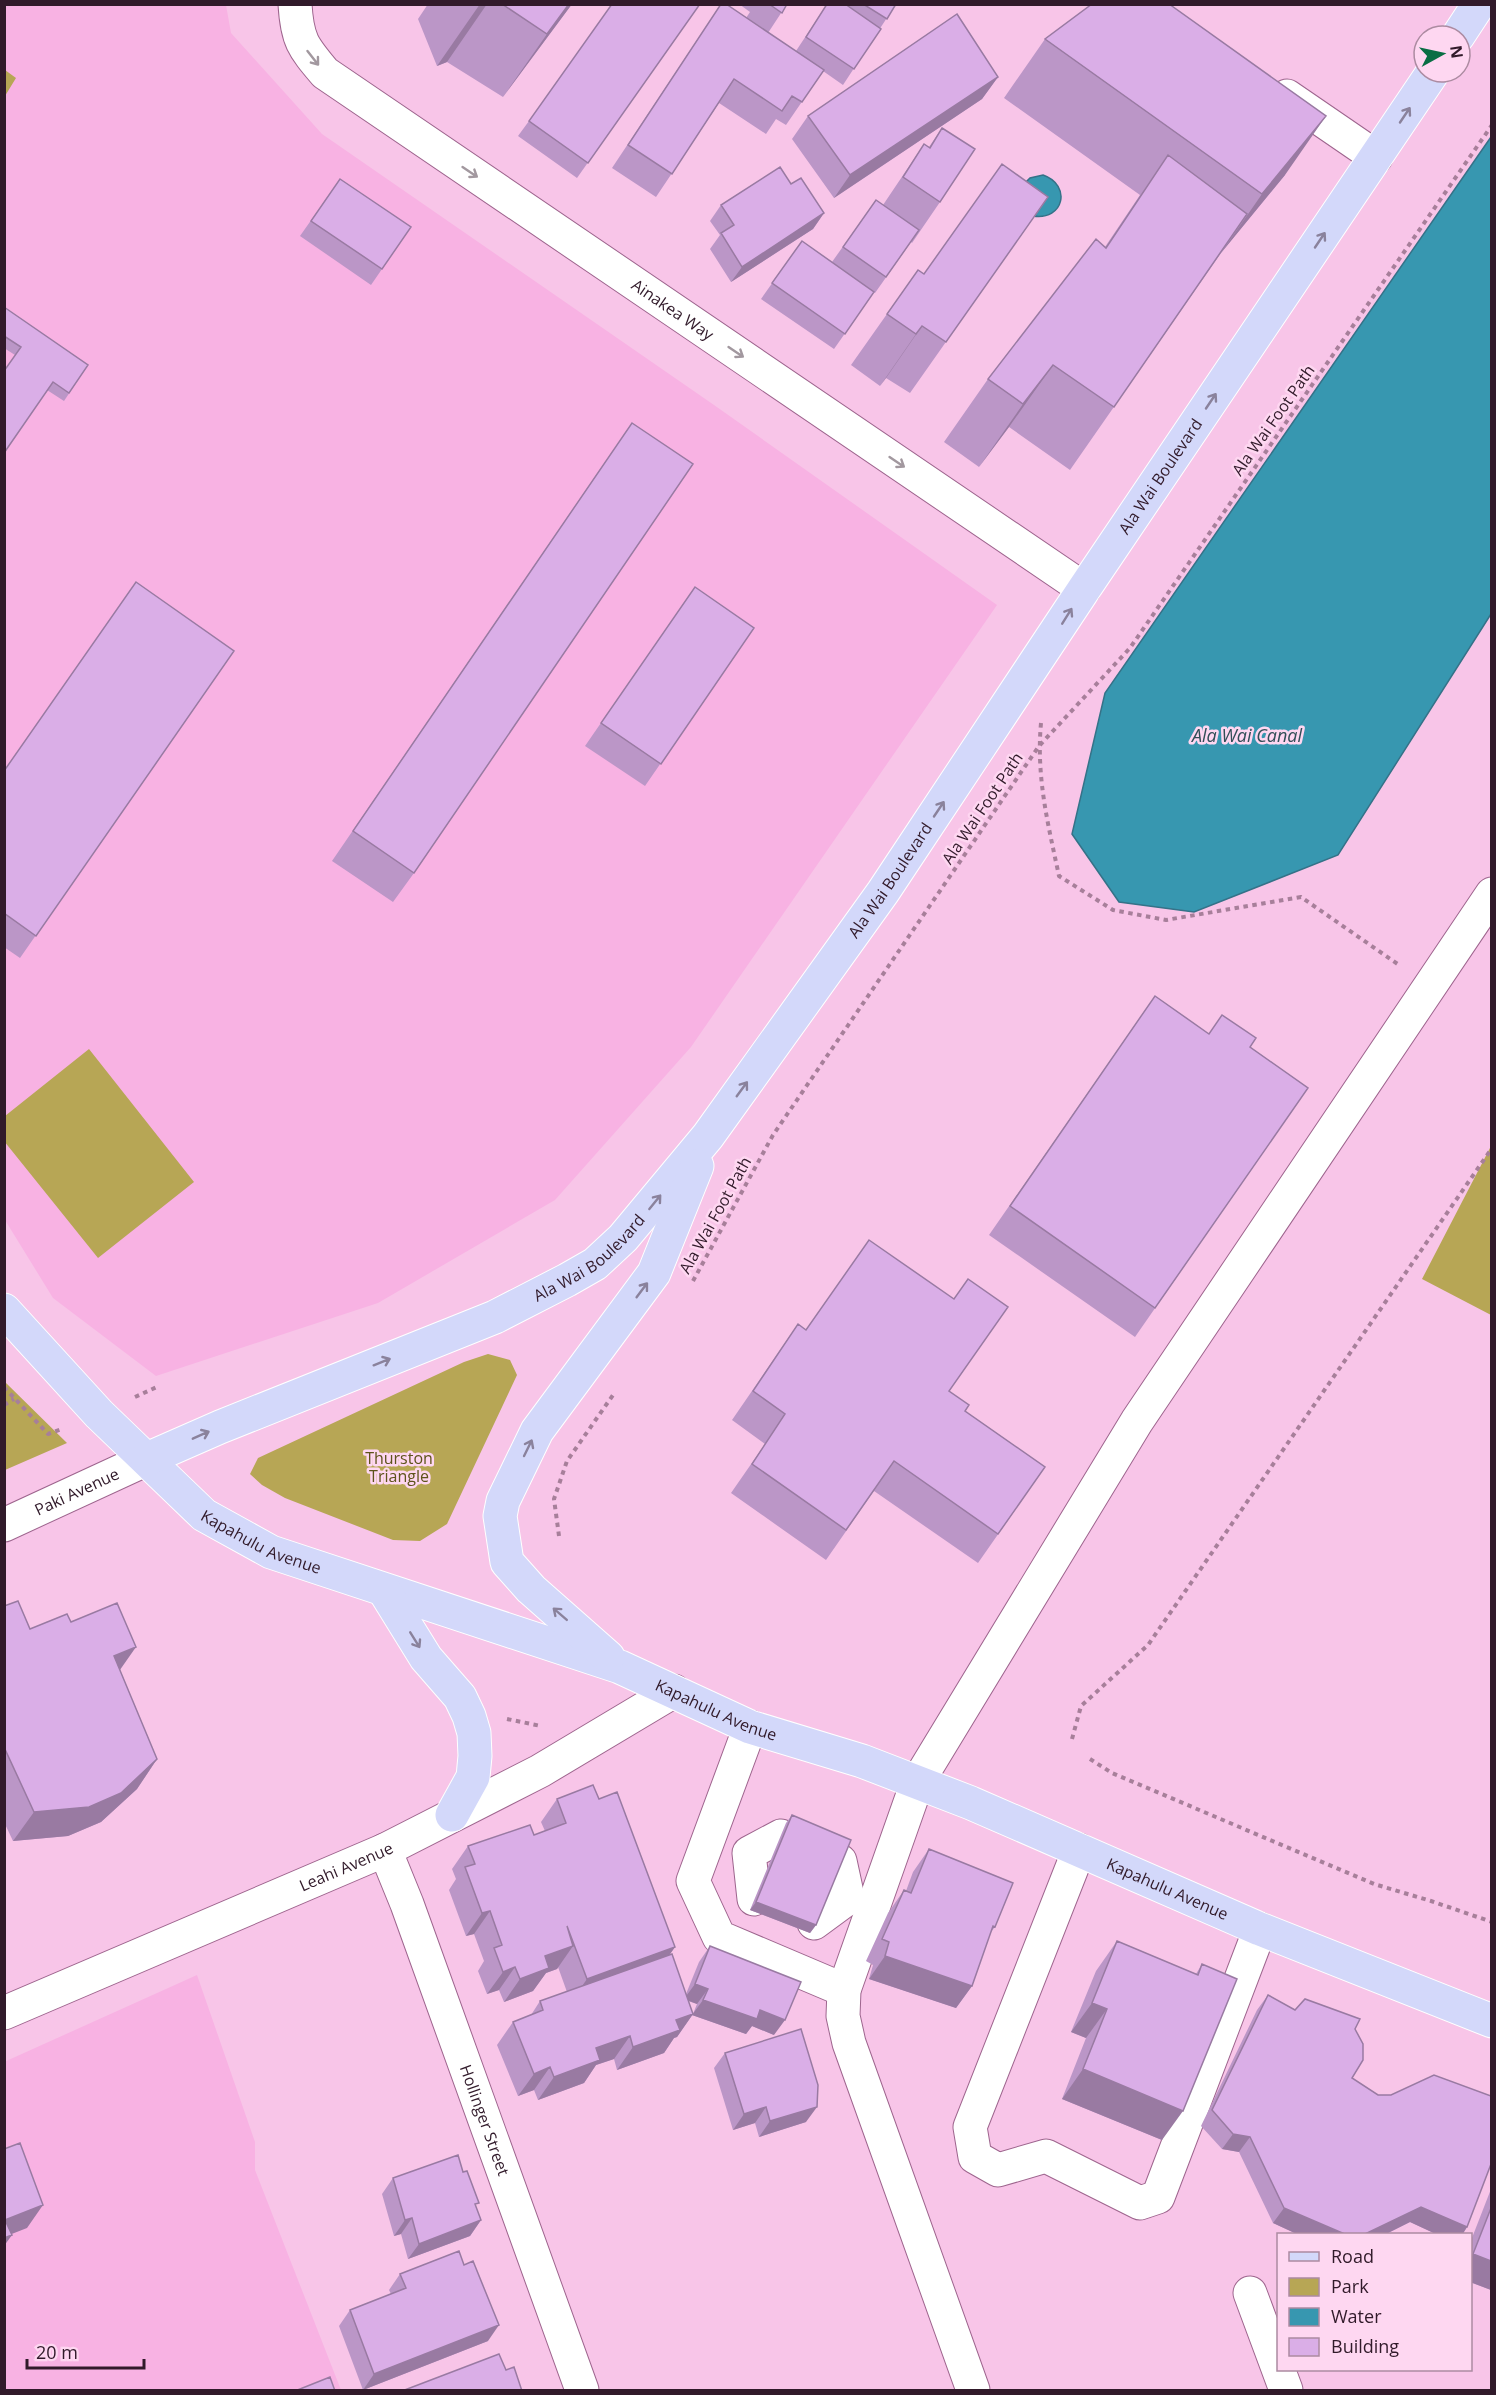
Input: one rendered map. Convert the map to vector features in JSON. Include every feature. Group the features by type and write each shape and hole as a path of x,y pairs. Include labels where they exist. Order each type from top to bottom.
{"main road":[{"path":"1466,24 1479,4"},
{"name":"Ala Wai Boulevard","path":"147,1459 220,1427 495,1317 595,1264 623,1238 708,1136 883,892 1084,589 1425,84"},
{"path":"620,1667 531,1589 507,1562 500,1516 503,1501 537,1431 654,1273 708,1136"},
{"name":"Kapahulu Avenue","path":"4,1310 99,1414 204,1515 271,1552 620,1667 750,1727 862,1761 971,1803 1260,1929 1491,2021"},
{"path":"384,1590 426,1658 460,1696 469,1716 474,1733 473,1777 453,1815"}],"street":[{"name":"Ainakea Way","path":"295,4 296,31 309,53 325,73 1084,589"},
{"path":"1261,78 1376,157"},
{"path":"814,1923 847,1889 917,1784 1137,1421 1491,894"},
{"name":"Paki Avenue","path":"4,1525 147,1459"},
{"name":"Leahi Avenue","path":"4,2013 385,1850 540,1771 674,1690"},
{"path":"750,1727 693,1881 719,1937 844,1990"},
{"path":"711,1834 767,1850 754,1899"},
{"name":"Hollinger Street","path":"385,1850 407,1904 582,2391"},
{"path":"1079,1850 970,2127 975,2157 998,2170 1046,2156 1140,2203 1158,2197 1260,1929"},
{"path":"847,1889 843,2016 849,2043 973,2391"},
{"path":"1250,2293 1277,2366"},
{"path":"1279,2371 1286,2391"}],"path":[{"name":"Ala Wai Foot Path","path":"687,1290 700,1271 773,1135 1039,746 1130,648 1491,125"},
{"path":"1042,712 1039,746 1042,799 1059,876 1113,910 1166,920 1301,897 1430,986"},
{"path":"1072,1739 1081,1706 1148,1645 1491,1148"},
{"path":"4,1387 48,1434"},
{"path":"559,1536 554,1499 567,1461 614,1394"},
{"path":"4,1405 14,1399"},
{"path":"505,1718 549,1728"},
{"path":"1090,1759 1112,1773 1374,1884 1431,1900 1491,1922"}],"shaded area":[{"path":"5,5 226,5 231,33 322,134 714,405 997,605 691,1047 555,1200 378,1303 156,1376 53,1298 5,1220"},
{"path":"197,1975 255,2142 255,2170 341,2390 5,2390 4,2062"}],"green space":[{"path":"5,70 16,78 5,96"},
{"path":"89,1049 194,1182 98,1258 4,1141 5,1116"},
{"path":"1491,1146 1491,1315 1422,1279"},
{"name":"Thurston Triangle","path":"488,1354 510,1360 517,1375 447,1524 420,1541 393,1540 285,1498 262,1485 250,1474 258,1458 464,1362"},
{"path":"5,1382 67,1443 5,1470"}],"water":[{"name":"Ala Wai Canal","path":"1491,137 1491,614 1338,855 1194,912 1119,902 1072,834 1105,693"},
{"path":"1043,175 1058,186 1061,201 1052,213 1033,216 1025,183 1030,178"}],"building":[{"path":"502,4 569,4 547,34"},
{"path":"612,4 700,4 588,163 529,121"},
{"path":"721,4 726,4 824,70 802,102 792,96 782,111 734,79 672,174 628,145"},
{"path":"769,4 787,4 782,13"},
{"path":"827,4 845,4 881,29 854,69 806,37"},
{"path":"863,4 896,4 887,19"},
{"path":"1092,4 1169,4 1326,116 1262,194 1045,39"},
{"path":"957,14 998,77 850,175 808,116"},
{"path":"942,128 975,149 940,202 903,177 924,144 930,148"},
{"path":"1168,155 1247,214 1114,407 1053,365 1023,404 988,379 1096,239 1106,248"},
{"path":"1002,164 1048,197 946,342 922,326 916,334 887,314 918,270 924,274"},
{"path":"780,167 791,184 801,178 824,213 742,267 721,233 734,225 721,205"},
{"path":"340,179 411,227 382,269 311,221"},
{"path":"876,200 919,230 886,277 843,247"},
{"path":"802,241 874,292 845,334 772,283"},
{"path":"4,307 88,365 69,393 53,382 4,453 4,371 21,347 4,336"},
{"path":"632,423 693,464 414,873 353,831"},
{"path":"136,582 234,651 36,936 4,913 4,771"},
{"path":"695,587 754,628 661,764 601,723"},
{"path":"1155,996 1209,1034 1222,1015 1256,1038 1250,1047 1308,1088 1155,1308 1010,1206"},
{"path":"869,1240 954,1299 968,1279 1008,1307 949,1391 969,1405 965,1411 1045,1467 998,1534 894,1461 846,1530 752,1464 785,1414 753,1391 798,1324 806,1330"},
{"path":"18,1601 30,1629 67,1614 71,1622 117,1603 136,1647 114,1656 157,1759 121,1793 89,1807 34,1812 4,1747 4,1606"},
{"path":"593,1785 599,1799 617,1792 675,1947 587,1979 567,1926 573,1946 545,1956 549,1968 520,1979 515,1967 503,1972 494,1948 502,1945 490,1911 482,1913 465,1867 475,1864 468,1846 530,1825 534,1835 566,1823 557,1799"},
{"path":"792,1815 851,1840 816,1925 756,1902"},
{"path":"929,1849 1013,1883 995,1927 993,1926 972,1986 885,1956 889,1942 882,1939 904,1890 911,1893"},
{"path":"1117,1941 1198,1975 1202,1964 1237,1979 1183,2111 1083,2069 1107,2009 1092,2003"},
{"path":"710,1946 801,1982 785,2020 760,2010 757,2019 703,2000 708,1989 695,1984"},
{"path":"672,1954 693,2014 676,2020 680,2030 633,2047 630,2036 596,2048 600,2060 554,2077 550,2067 534,2074 513,2022 543,2010 540,2001"},
{"path":"1268,1995 1295,2010 1305,1999 1360,2019 1355,2029 1363,2044 1363,2060 1352,2078 1378,2095 1391,2095 1434,2075 1491,2096 1491,2164 1467,2227 1421,2207 1367,2233 1342,2233 1284,2208 1250,2137 1233,2134 1212,2110"},
{"path":"801,2029 818,2085 817,2107 770,2121 766,2107 744,2114 725,2053"},
{"path":"20,2143 43,2205 5,2220 12,2235 4,2238 4,2149"},
{"path":"458,2155 463,2172 467,2171 479,2203 475,2204 481,2220 419,2244 412,2218 405,2220 393,2178"},
{"path":"1491,2208 1491,2261 1473,2254"},
{"path":"459,2251 464,2265 473,2261 499,2325 374,2374 350,2310 406,2288 400,2274"},
{"path":"499,2354 506,2370 514,2367 522,2391 402,2391"},
{"path":"330,2377 335,2391 295,2391"}]}
